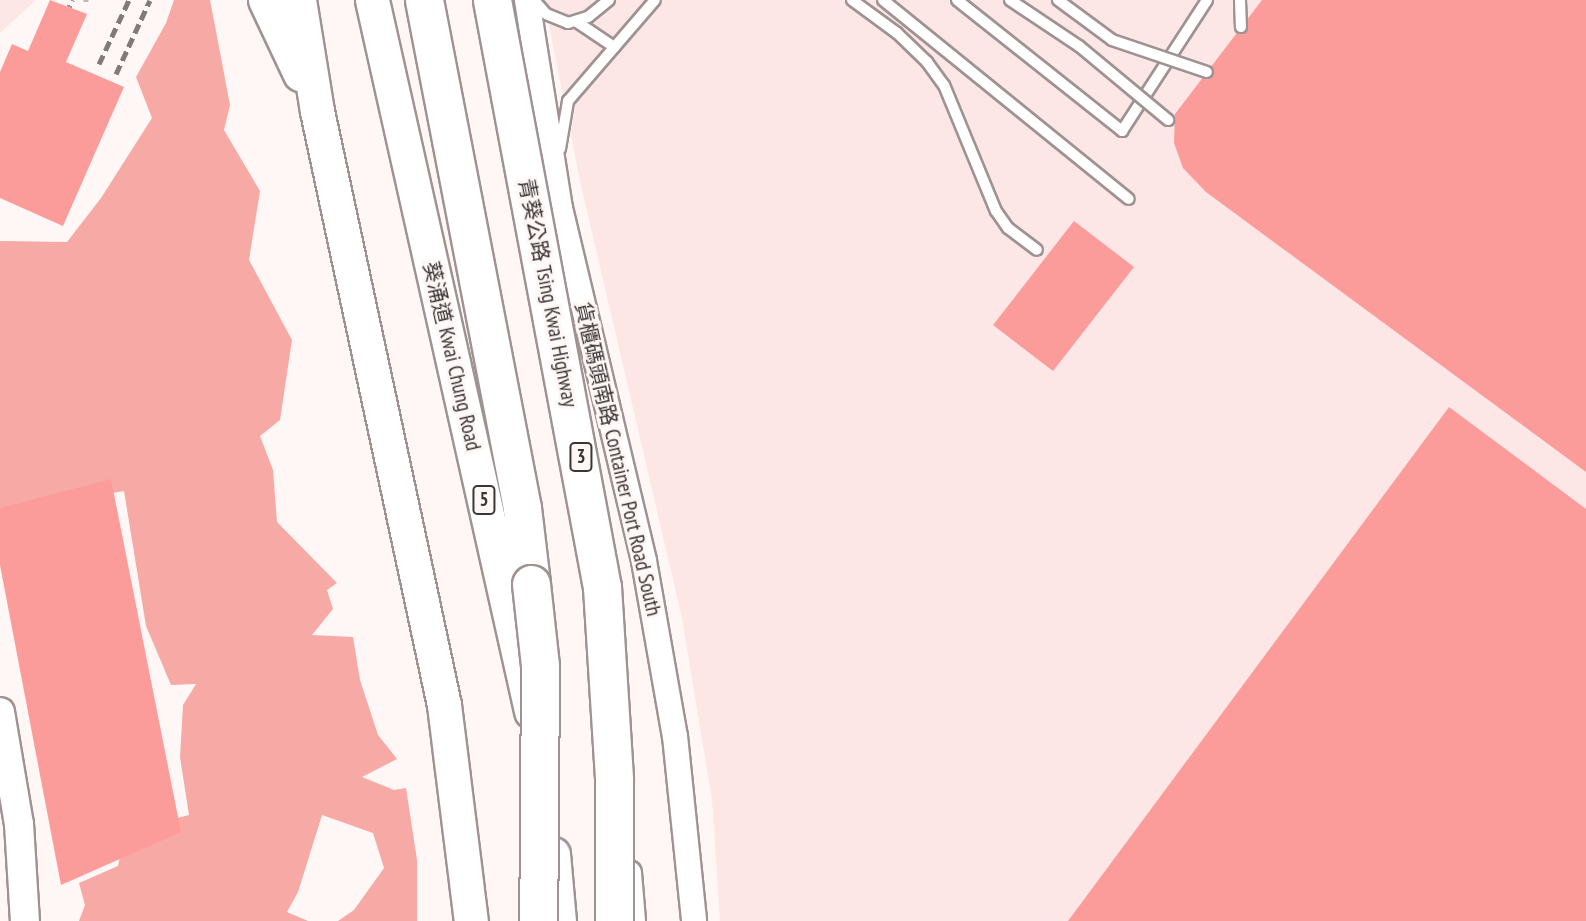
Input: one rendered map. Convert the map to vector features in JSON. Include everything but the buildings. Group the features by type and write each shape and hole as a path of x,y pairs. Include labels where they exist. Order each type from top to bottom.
{"highway":[{"path":"265,0 317,111"},
{"path":"299,0 317,111 444,705 471,921"},
{"name":"葵涌道 Kwai Chung Road","path":"372,0 526,687 549,814 559,921"},
{"path":"424,0 522,508 540,666 538,921"},
{"name":"青葵公路 Tsing Kwai Highway","path":"492,0 602,587 614,780 614,921"}],"main road":[{"path":"0,712 19,824 24,921"}],"street":[{"name":"貨櫃碼頭南路 Container Port Road South","path":"481,0 502,147 597,571 634,921"},
{"name":"貨櫃碼頭南路 Container Port Road South","path":"527,0 560,208 644,561 675,736 694,921"}],"lane":[{"path":"534,0 557,21 578,22 614,47"},
{"path":"578,22 609,0"},
{"path":"560,208 560,147 568,101 654,0"},
{"path":"852,0 897,33 927,62 944,86 996,211 1008,228 1037,250"},
{"path":"883,0 1129,199"},
{"path":"957,0 1122,131 1207,0"},
{"path":"1010,0 1079,46 1168,120"},
{"path":"1058,0 1112,40 1207,72"},
{"path":"1240,0 1241,27"}],"path":[{"path":"69,7 72,0"}],"shaded area":[{"path":"0,0 36,0 0,33"},
{"path":"174,0 210,0 230,105 224,130 260,191 249,260 292,340 280,420 260,436 273,470 277,522 337,583 327,590 333,609 312,635 353,637 360,680 378,735 397,759 362,777 394,790 406,788 417,860 417,921 338,921 354,910 384,868 373,833 322,815 298,892 287,912 308,921 79,921 85,905 79,883 118,866 125,831 189,815 180,757 183,705 196,684 171,685 146,626 124,491 0,512 0,241 67,242 101,198 152,118 136,77 166,23"},
{"path":"544,0 1586,0 1586,921 720,921 712,800 682,618 580,181"}],"railway":[{"path":"99,64 129,0"},
{"path":"116,74 150,0"}]}
